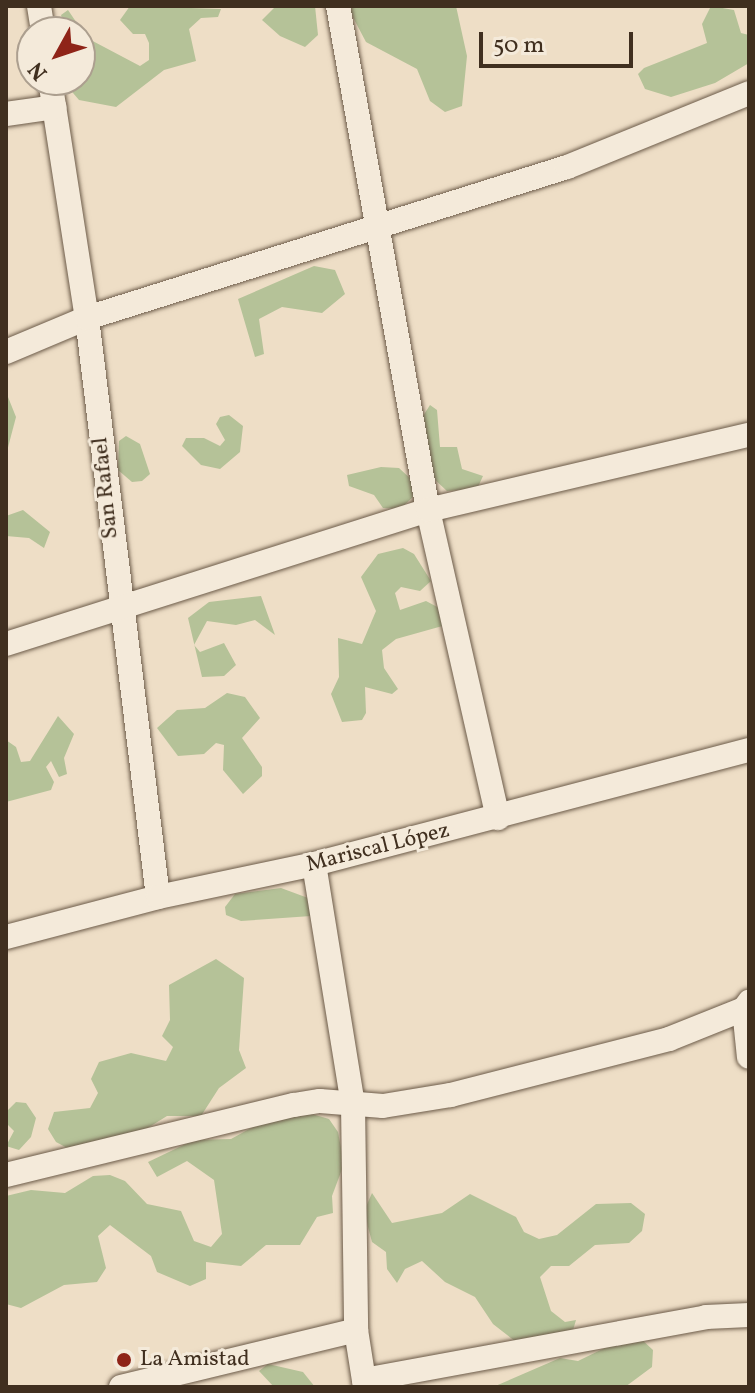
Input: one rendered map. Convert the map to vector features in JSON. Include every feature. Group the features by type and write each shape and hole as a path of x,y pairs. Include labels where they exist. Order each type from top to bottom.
{"street":[{"path":"338,6 382,229 428,510 498,818"},
{"path":"6,352 87,318 382,229 567,167 749,93"},
{"name":"San Rafael","path":"53,96 87,318 120,609 158,897"},
{"path":"6,114 55,107"},
{"path":"6,644 428,510 749,435"},
{"name":"Mariscal López","path":"6,937 158,897 314,864 498,818 749,750"},
{"path":"314,864 353,1104 356,1330 364,1383 706,1317 749,1315"},
{"path":"6,1175 294,1105 383,1106 451,1095 669,1039 746,1006 749,1057"},
{"path":"121,1387 356,1330"}],"green space":[{"path":"130,6 221,9 218,17 201,18 189,29 196,61 164,70 116,107 79,100 76,96 96,96 96,43 140,66 149,60 149,43 145,34 133,34 120,20"},
{"path":"276,6 315,6 318,35 305,47 280,36 262,20"},
{"path":"347,6 456,6 467,56 462,106 445,112 430,101 417,69 366,42"},
{"path":"711,6 734,10 741,33 749,35 749,63 715,83 671,97 645,89 638,74 644,68 707,43 702,24"},
{"path":"314,266 335,270 345,294 322,313 282,307 259,319 264,354 255,357 238,299"},
{"path":"6,392 16,417 6,455"},
{"path":"430,405 437,410 440,447 457,447 462,469 483,476 477,489 447,491 433,478 423,416"},
{"path":"229,415 243,426 240,452 220,469 201,465 182,446 186,438 204,438 220,446 225,440 216,424 220,417"},
{"path":"126,436 140,444 150,474 142,481 132,482 118,470 119,441"},
{"path":"381,467 399,468 413,481 413,497 400,509 383,508 374,495 349,486 347,475"},
{"path":"23,510 50,532 44,548 29,538 6,536 6,516"},
{"path":"403,548 414,554 431,581 420,591 401,587 395,593 400,610 426,601 441,609 446,625 396,639 382,650 384,668 398,689 392,694 365,687 366,713 362,720 342,722 331,694 339,677 338,638 362,644 376,611 361,577 378,554"},
{"path":"261,596 275,635 255,620 236,625 207,621 194,644 188,618 209,602"},
{"path":"224,643 236,665 224,676 202,677 195,646 200,652"},
{"path":"227,693 245,697 260,718 242,738 262,767 262,776 243,794 223,770 224,745 216,743 204,754 178,756 157,728 177,710 205,708"},
{"path":"58,716 74,734 64,758 67,774 59,777 51,761 46,767 54,782 51,790 6,802 6,740 16,747 21,762 30,761"},
{"path":"281,888 308,898 311,916 241,921 226,915 225,907 235,894"},
{"path":"216,959 244,978 239,1050 246,1068 219,1088 201,1116 167,1116 138,1134 71,1150 56,1142 48,1129 54,1112 90,1108 98,1093 91,1079 99,1062 131,1053 166,1061 173,1047 162,1036 170,1020 169,985"},
{"path":"16,1102 26,1103 36,1118 31,1137 19,1150 6,1146 14,1131 6,1123 6,1112"},
{"path":"312,1114 329,1119 338,1132 344,1164 332,1196 333,1213 317,1217 300,1245 266,1245 241,1266 206,1262 206,1279 190,1286 157,1272 151,1256 110,1225 98,1236 106,1268 97,1282 64,1285 21,1308 6,1304 6,1196 31,1190 65,1193 93,1176 110,1175 125,1181 147,1204 181,1211 194,1241 211,1247 222,1234 214,1180 187,1161 157,1177 148,1162 194,1140 231,1139 260,1123"},
{"path":"372,1193 392,1223 442,1213 470,1194 516,1217 524,1232 539,1239 557,1235 596,1204 631,1203 645,1214 642,1231 629,1243 595,1245 569,1266 551,1266 540,1277 551,1311 565,1322 576,1320 571,1337 520,1345 493,1324 475,1297 445,1282 422,1261 405,1269 397,1283 387,1269 386,1252 372,1242 365,1209"},
{"path":"640,1338 653,1350 652,1367 625,1387 493,1387 560,1358 578,1361 623,1339"},
{"path":"268,1364 303,1372 315,1387 274,1387 259,1371"}],"place":[{"name":"La Amistad","path":"124,1360"}]}
